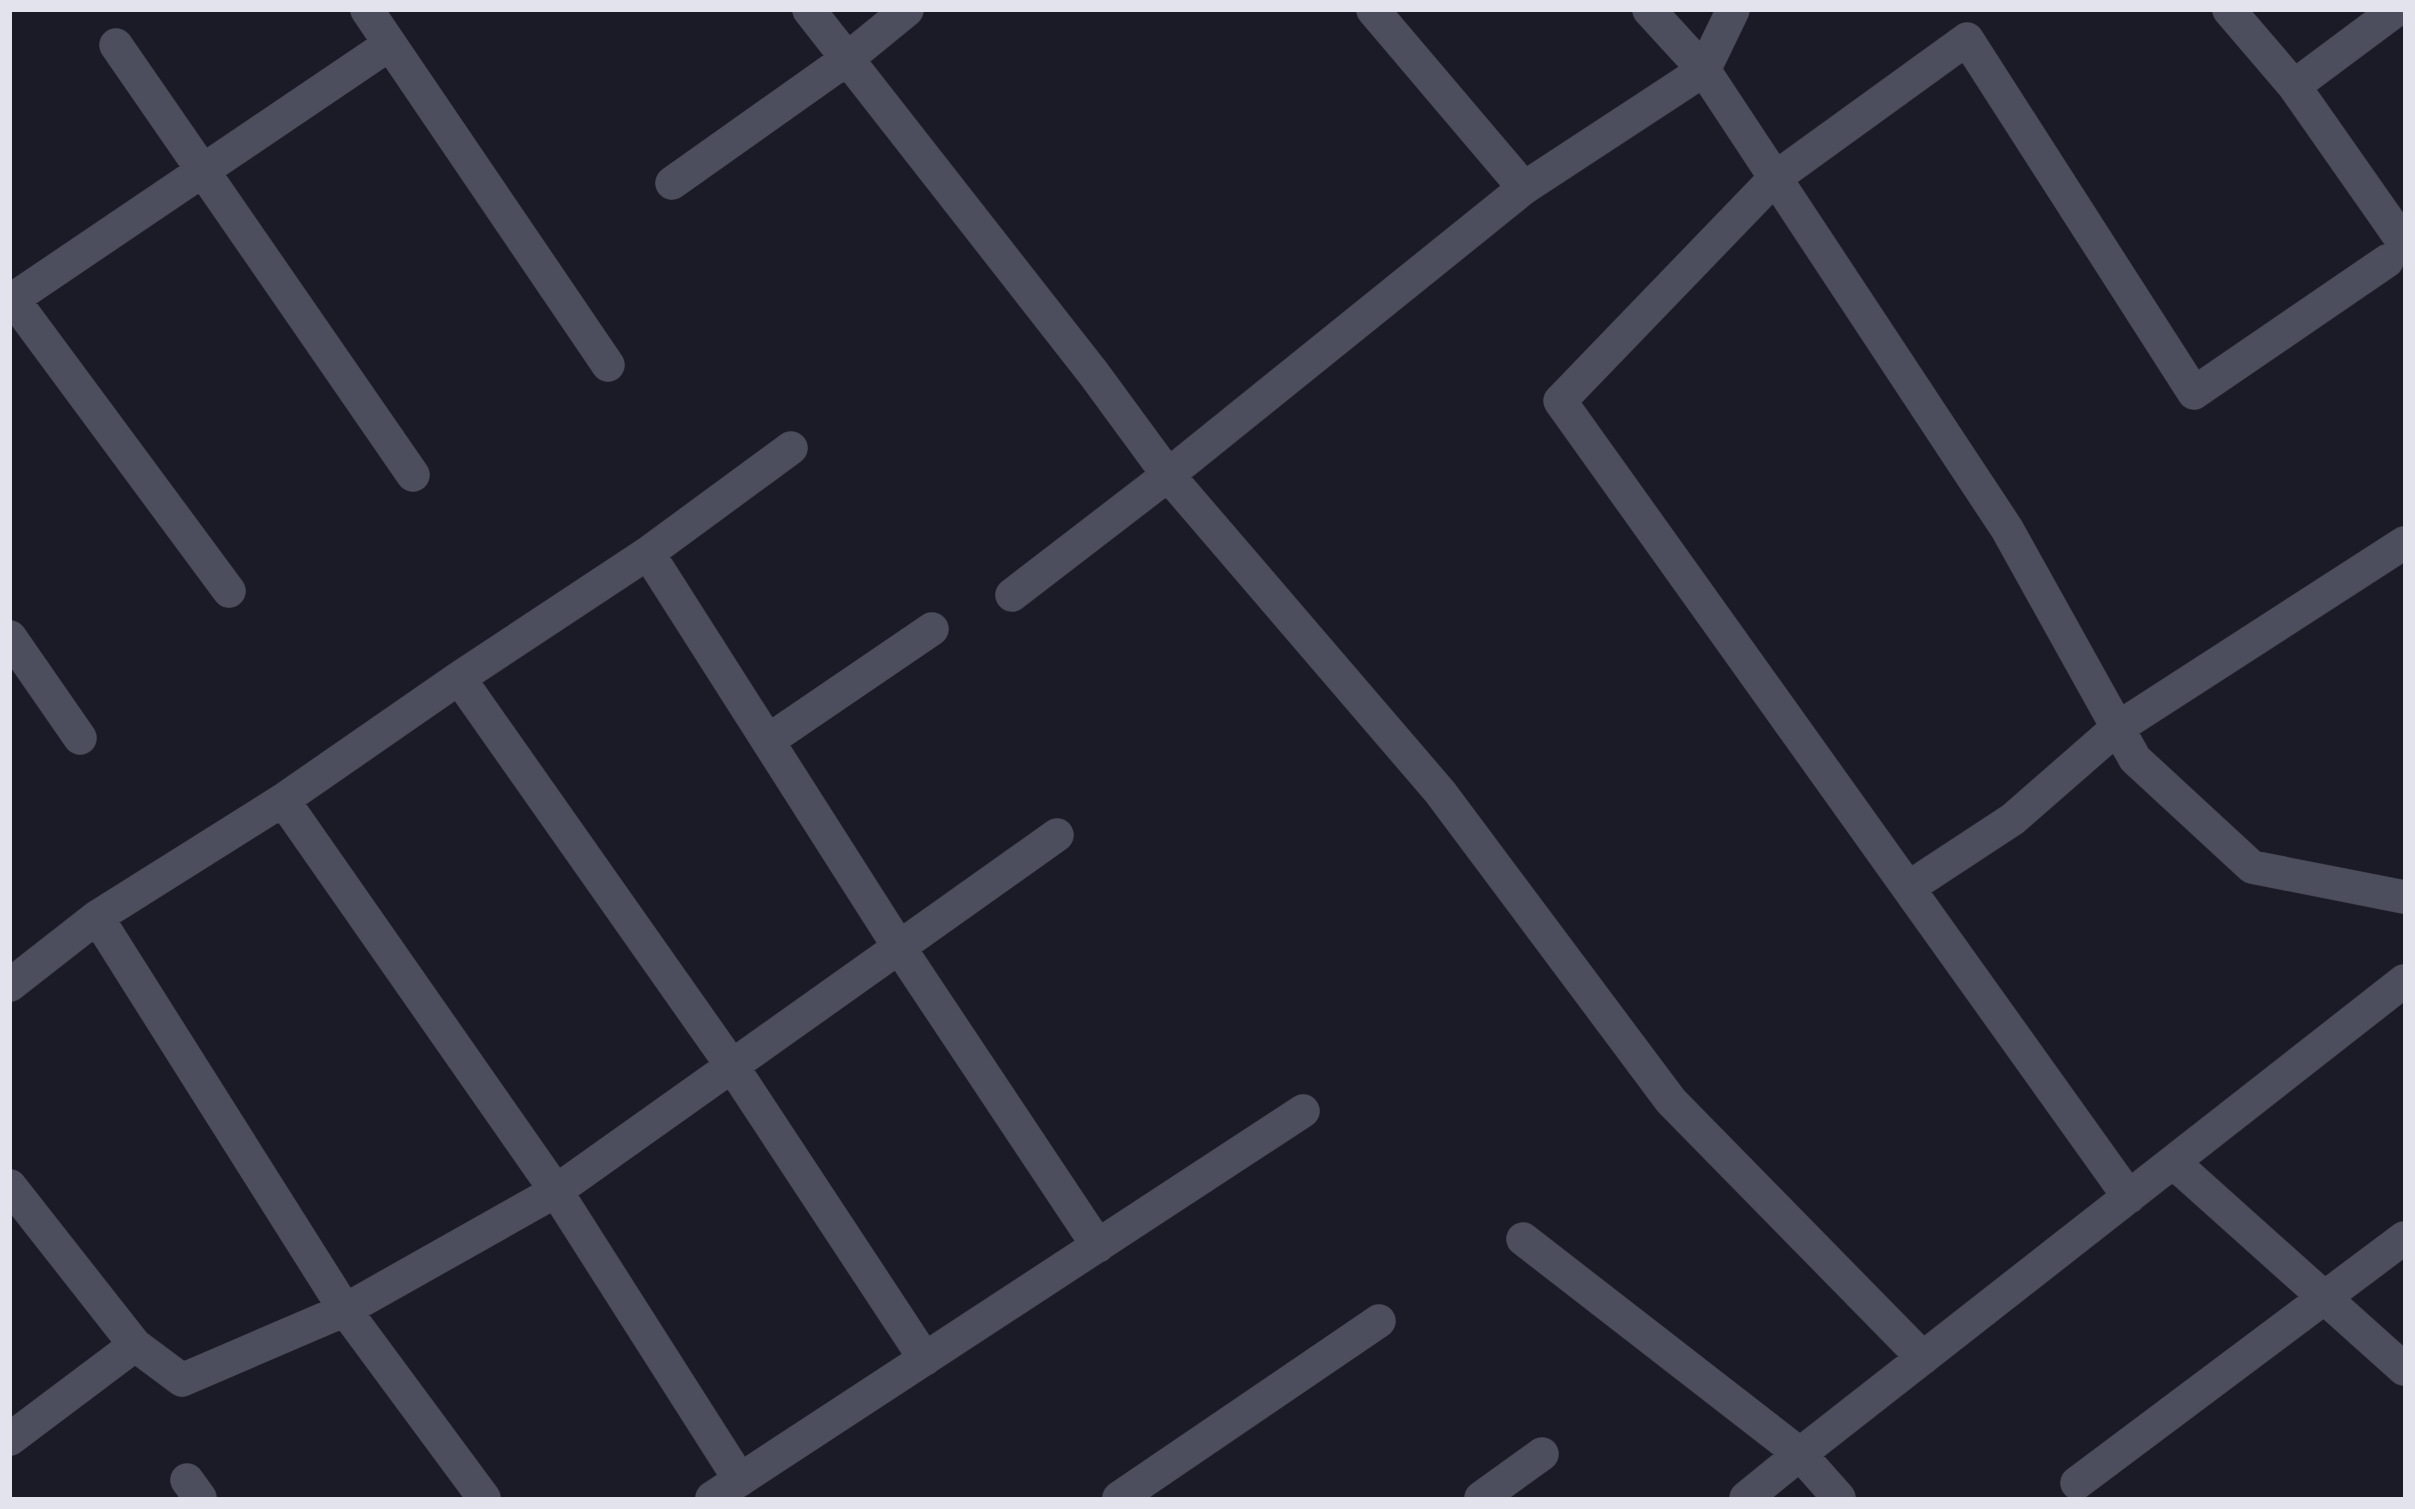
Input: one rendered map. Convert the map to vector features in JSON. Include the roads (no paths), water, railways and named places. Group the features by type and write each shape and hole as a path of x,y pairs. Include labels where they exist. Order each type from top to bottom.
{"street":[{"path":"367,10 608,365"},
{"path":"809,10 1094,374 1168,475 1440,792 1671,1101 1923,1358"},
{"path":"672,183 847,59 908,10"},
{"path":"1373,10 1524,188"},
{"path":"1649,10 1704,70 2007,529 2116,729 2135,759 2252,867 2404,897"},
{"path":"1012,595 1168,475 1524,188 1704,70 1733,10"},
{"path":"2129,1197 1560,401 1775,178 1967,39 2194,393 2396,252 2294,86 2229,10"},
{"path":"2294,86 2396,10"},
{"path":"229,591 12,300 390,44"},
{"path":"116,45 413,475"},
{"path":"10,985 97,917 283,800 459,678 648,553 791,448"},
{"path":"1908,888 2013,819 2116,729 2404,543"},
{"path":"648,553 899,947 1098,1246"},
{"path":"769,740 932,629"},
{"path":"10,637 80,738"},
{"path":"459,678 732,1066 925,1359"},
{"path":"283,800 556,1191 740,1480"},
{"path":"10,1186 135,1345 183,1380 345,1310 556,1191 1057,835"},
{"path":"97,917 345,1310 484,1498"},
{"path":"1746,1498 2404,981"},
{"path":"712,1498 1303,1111"},
{"path":"2173,1162 2404,1369"},
{"path":"2077,1483 2404,1238"},
{"path":"1523,1239 1800,1454 1839,1498"},
{"path":"1119,1498 1379,1321"},
{"path":"10,1439 135,1345"},
{"path":"1481,1498 1542,1454"}]}
